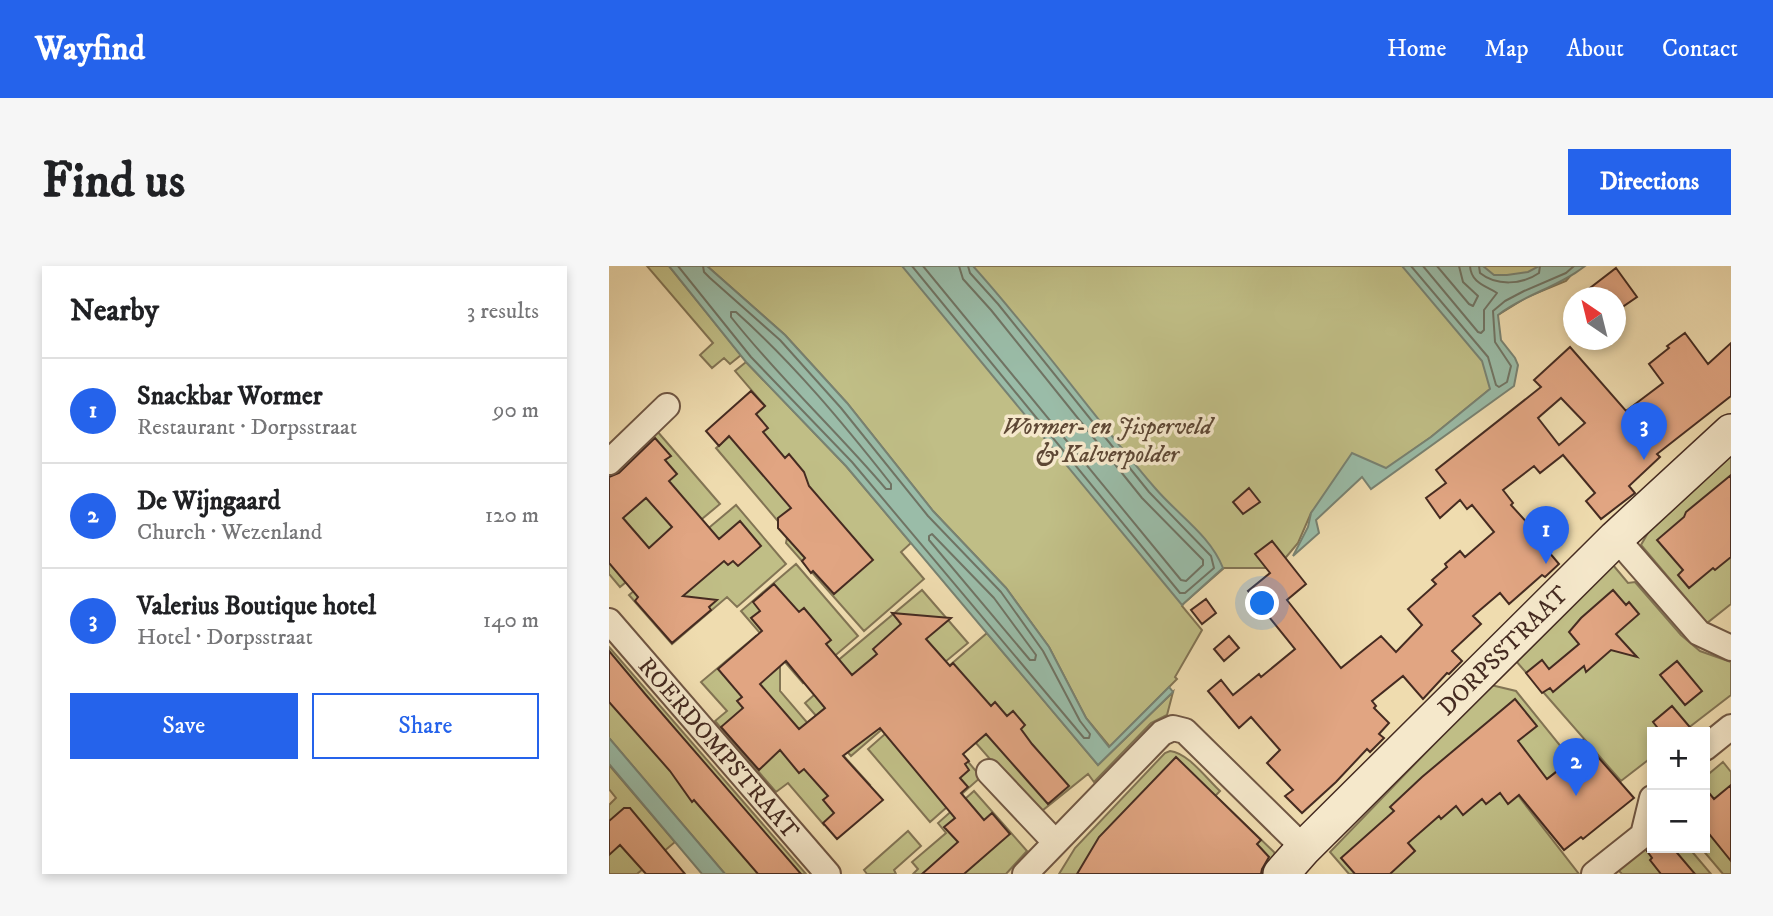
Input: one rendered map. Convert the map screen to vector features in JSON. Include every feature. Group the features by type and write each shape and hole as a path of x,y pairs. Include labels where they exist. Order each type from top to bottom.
{"street":[{"path":"609,462 667,406"},
{"name":"DORPSSTRAAT","path":"1293,861 1616,538 1731,432"},
{"path":"1616,538 1699,634 1731,648"},
{"name":"ROERDOMPSTRAAT","path":"609,621 828,874"},
{"path":"1710,744 1731,727"},
{"path":"1025,874 1162,733 1173,729 1185,731 1293,861"},
{"path":"989,772 1055,842"},
{"path":"1594,874 1643,835 1647,819"}],"green space":[{"path":"647,266 669,266 741,355 730,364 724,358 712,368 700,355 713,343"},
{"name":"Wormer- en Jisperveld & Kalverpolder","path":"707,266 1579,266 1566,281 1527,297 1498,315 1490,389 1431,437 1373,478 1357,460 1311,513 1298,543 1277,568 1224,568 1184,603 1182,606 1202,630 1175,677 1177,679 1110,747 1086,718 1049,647 1006,588 933,511 847,403 785,335"},
{"path":"746,362 846,466 911,543 901,552 924,579 864,631 786,543 788,533 716,448 765,406 735,371"},
{"path":"657,431 720,504 620,587 609,574 609,477"},
{"path":"1731,456 1731,604 1707,623 1641,545 1649,531"},
{"path":"736,505 786,564 737,607 727,597 672,644 629,595"},
{"path":"796,564 858,636 803,683 741,611"},
{"path":"1613,565 1628,583 1635,582 1681,635 1700,651 1731,662 1731,695 1689,727 1647,727 1647,761 1621,781 1516,661"},
{"path":"922,590 968,643 904,696 902,712 851,756 805,703 841,671 835,663"},
{"path":"987,633 1098,765 1173,692 1167,715 1151,723 1094,782 1088,774 1038,814 976,743 963,743 919,692"},
{"path":"756,636 780,667 780,691 828,747 833,744 870,785 824,825 788,783 776,792 715,721 727,711 701,682"},
{"path":"609,647 806,874 725,874 609,738"},
{"path":"1491,685 1516,691 1571,759 1540,785 1517,794 1579,874 1349,874 1330,852"},
{"path":"919,704 981,777 930,822 868,749"},
{"path":"1170,751 1190,761 1220,791 1169,844 1219,799 1274,852 1276,858 1264,874 1059,874 1075,848 1165,753"},
{"path":"1723,762 1731,772 1731,874 1723,874 1705,853 1710,853 1710,773"},
{"path":"609,765 675,842 637,874 609,874 609,805 616,798 609,789"},
{"path":"974,791 1027,851 1006,874 913,874 918,869 912,862 946,833 938,823"},
{"path":"908,831 921,846 894,870 896,874 867,874 864,870"},
{"path":"1647,843 1647,853 1693,853 1711,874 1622,874 1616,868"}],"water":[{"path":"669,266 707,266 785,335 847,403 933,511 1006,588 1049,647 1086,718 1109,747 1169,687 1173,692 1098,765 846,466 746,362"},
{"path":"902,266 973,266 1155,488 1202,535 1223,568 1182,605"},
{"path":"1402,266 1483,266 1494,275 1507,275 1528,272 1539,266 1585,266 1498,315 1501,340 1518,365 1514,386 1371,489 1362,477 1316,520 1319,533 1293,556 1308,527 1311,513 1352,453 1386,468 1431,437 1490,389 1482,361"},
{"path":"609,738 725,874 702,874 609,764"}],"building":[{"path":"1616,268 1637,297 1626,304 1626,287 1591,287"},
{"path":"1685,333 1708,364 1731,343 1731,396 1657,454 1660,457 1629,486 1635,493 1601,519 1586,501 1595,493 1563,455 1540,473 1534,466 1503,490 1513,503 1511,505 1539,536 1537,538 1559,564 1509,604 1500,593 1473,616 1481,624 1452,651 1462,661 1423,699 1403,676 1372,701 1376,706 1374,708 1389,723 1379,734 1384,738 1370,752 1367,749 1302,813 1285,796 1293,790 1267,763 1280,750 1251,717 1239,728 1208,691 1221,680 1233,695 1259,674 1261,677 1295,649 1248,591 1270,573 1255,554 1272,541 1306,584 1287,600 1341,668 1381,636 1396,652 1422,625 1408,609 1436,584 1432,580 1447,567 1445,564 1460,551 1465,557 1494,532 1472,505 1467,509 1460,500 1440,518 1426,498 1446,483 1436,470 1541,387 1534,380 1567,350 1573,350 1626,411 1663,383 1649,364 1669,348 1667,346","holes":["1561,398 1585,423 1559,445 1538,418"]},
{"path":"751,391 765,406 756,414 768,428 763,432 785,458 789,454 804,472 809,486 873,560 834,594 813,571 811,573 802,561 805,558 778,528 778,518 791,508 729,436 719,446 706,431"},
{"path":"655,438 671,456 665,460 677,474 669,481 719,539 740,521 761,546 738,566 733,561 728,565 724,561 683,596 717,600 709,607 711,610 672,643 635,601 638,597 609,563 609,477 619,473","holes":["646,498 672,527 649,548 623,518"]},
{"path":"1731,475 1731,557 1689,588 1678,575 1683,570 1657,540"},
{"path":"1249,488 1260,502 1243,514 1233,502"},
{"path":"774,584 799,612 804,608 831,640 826,644 852,675 877,654 873,649 901,624 892,613 951,618 926,639 950,666 953,663 991,706 995,702 1007,716 1013,711 1025,725 1021,729 1032,744 1069,786 1048,804 986,734 963,754 969,761 965,764 969,770 960,778 968,787 961,793 984,820 992,813 1010,834 964,874 922,874 958,842 944,827 955,818 880,728 843,756 883,800 837,839 823,823 834,813 823,800 828,796 804,769 799,773 780,750 759,770 721,727 743,708 737,701 742,697 718,669 762,631 751,618 760,611 753,602","holes":["786,661 825,708 799,729 760,684"]},
{"path":"1613,590 1626,605 1629,602 1639,614 1616,634 1637,657 1611,650 1586,672 1584,666 1553,692 1550,688 1542,693 1526,673 1542,660 1549,669 1579,644 1569,632"},
{"path":"1206,599 1216,613 1202,624 1191,610"},
{"path":"1229,636 1239,648 1224,661 1214,649"},
{"path":"609,651 801,874 758,874 694,800 692,802 670,771 609,702"},
{"path":"1677,661 1702,691 1685,705 1660,675"},
{"path":"1515,699 1537,726 1518,741 1547,779 1569,762 1569,752 1583,740 1634,798 1583,839 1581,837 1564,850 1519,795 1508,804 1500,793 1486,804 1482,799 1463,815 1456,806 1441,819 1439,816 1408,843 1415,851 1390,874 1355,874 1341,858 1394,811 1390,807 1422,777"},
{"path":"1672,706 1690,727 1657,727 1653,722"},
{"path":"1176,757 1261,840 1257,844 1269,857 1261,874 1077,874 1099,837"},
{"path":"1731,785 1731,861 1710,835 1710,794 1714,799"},
{"path":"624,808 630,808 685,874 646,874 620,845 609,855 609,821"},
{"path":"1648,853 1677,853 1695,874 1661,874 1650,860 1652,858"}],"place":[{"name":"Valerius Boutique hotel","path":"1644,460"},
{"name":"Snackbar Wormer","path":"1546,564"},
{"name":"De Wijngaard","path":"1576,796"}]}
